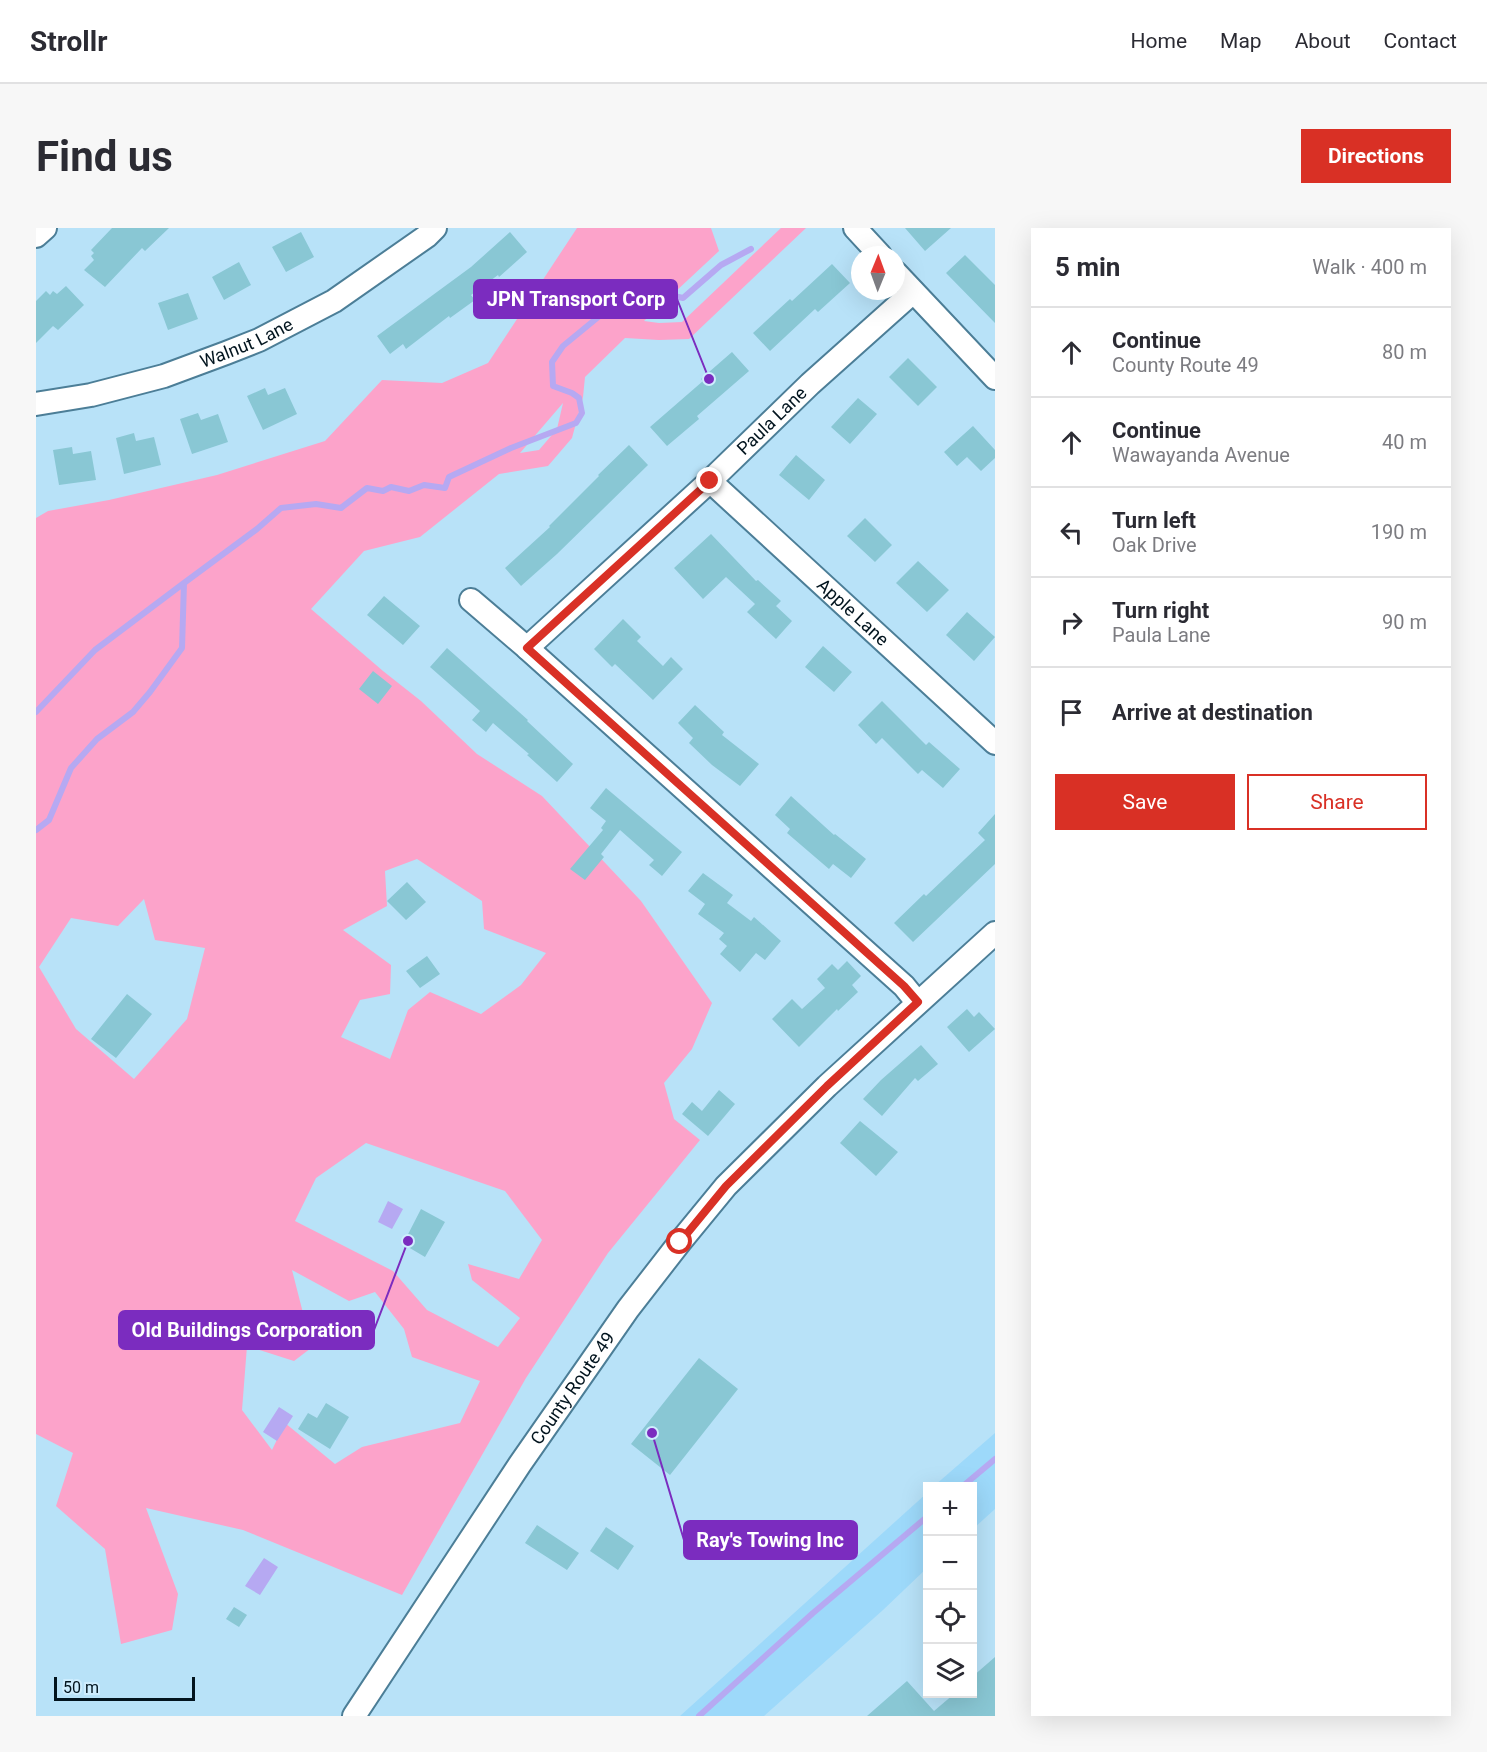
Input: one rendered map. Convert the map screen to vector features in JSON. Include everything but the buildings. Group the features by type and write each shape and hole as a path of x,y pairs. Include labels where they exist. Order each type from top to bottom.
{"street":[{"path":"36,236 45,228"},
{"name":"Walnut Lane","path":"36,404 91,395 164,376 259,340 334,301 435,228"},
{"path":"855,228 871,246"},
{"path":"905,283 995,378"},
{"name":"Paula Lane","path":"527,648 710,481 810,384 913,292"},
{"name":"Apple Lane","path":"710,481 995,743"},
{"path":"471,600 904,986 918,1002"},
{"name":"County Route 49","path":"354,1716 520,1464 628,1309 680,1242 726,1186 827,1086 995,933"}],"shaded area":[{"path":"577,228 711,228 719,251 644,321 659,323 682,322 781,228 806,228 689,339 625,338 585,377 583,397 572,438 548,466 499,474 420,537 364,551 311,609 421,701 477,754 542,796 641,901 712,1003 692,1049 664,1083 674,1119 700,1140 608,1253 526,1378 402,1595 243,1530 146,1508 178,1594 172,1630 121,1644 105,1549 56,1506 73,1453 36,1434 36,518 48,511 109,500 217,475 325,441 382,380 442,383 488,363","holes":["563,403 557,429 539,450 520,453","417,859 482,901 484,929 546,953 521,985 481,1014 430,992 408,1010 390,1059 341,1037 360,1000 390,994 391,965 343,930 387,906 385,871","144,899 155,940 205,948 187,1019 134,1079 76,1029 39,967 71,918 118,926","366,1143 505,1191 542,1240 519,1279 468,1264 472,1280 520,1318 498,1347 427,1310 393,1271 295,1221 316,1178","292,1270 349,1301 375,1292 404,1329 412,1357 480,1381 460,1423 362,1447 335,1464 285,1423 272,1450 242,1410 247,1346 294,1361 319,1342 303,1313"]},
{"path":"388,1201 403,1209 392,1229 378,1222"},
{"path":"279,1407 293,1416 277,1441 263,1432"},
{"path":"995,1433 995,1509 977,1525 977,1482 939,1482"},
{"path":"923,1497 923,1572 883,1610 764,1716 680,1716"},
{"path":"264,1558 278,1567 260,1595 245,1586"}],"waterway":[{"path":"36,830 49,820 71,768 97,739 133,712 182,648 184,583 257,529 281,508 316,504 341,508 367,488 383,491 391,487 409,491 424,485 445,488 449,477 511,448 576,423 582,413 579,398 553,386 552,362 563,346 608,309 656,292 683,298 721,265 751,249"},
{"path":"36,712 95,650 184,583"},
{"path":"968,1482 995,1459"},
{"path":"699,1716 813,1613 923,1520"}],"place":[{"name":"JPN Transport Corp","path":"709,379"},
{"name":"Old Buildings Corporation","path":"408,1241"},
{"name":"Ray's Towing Inc","path":"652,1433"}],"route":[{"path":"680,1242 726,1186 827,1086 918,1002 904,986 527,648 710,481"}]}
